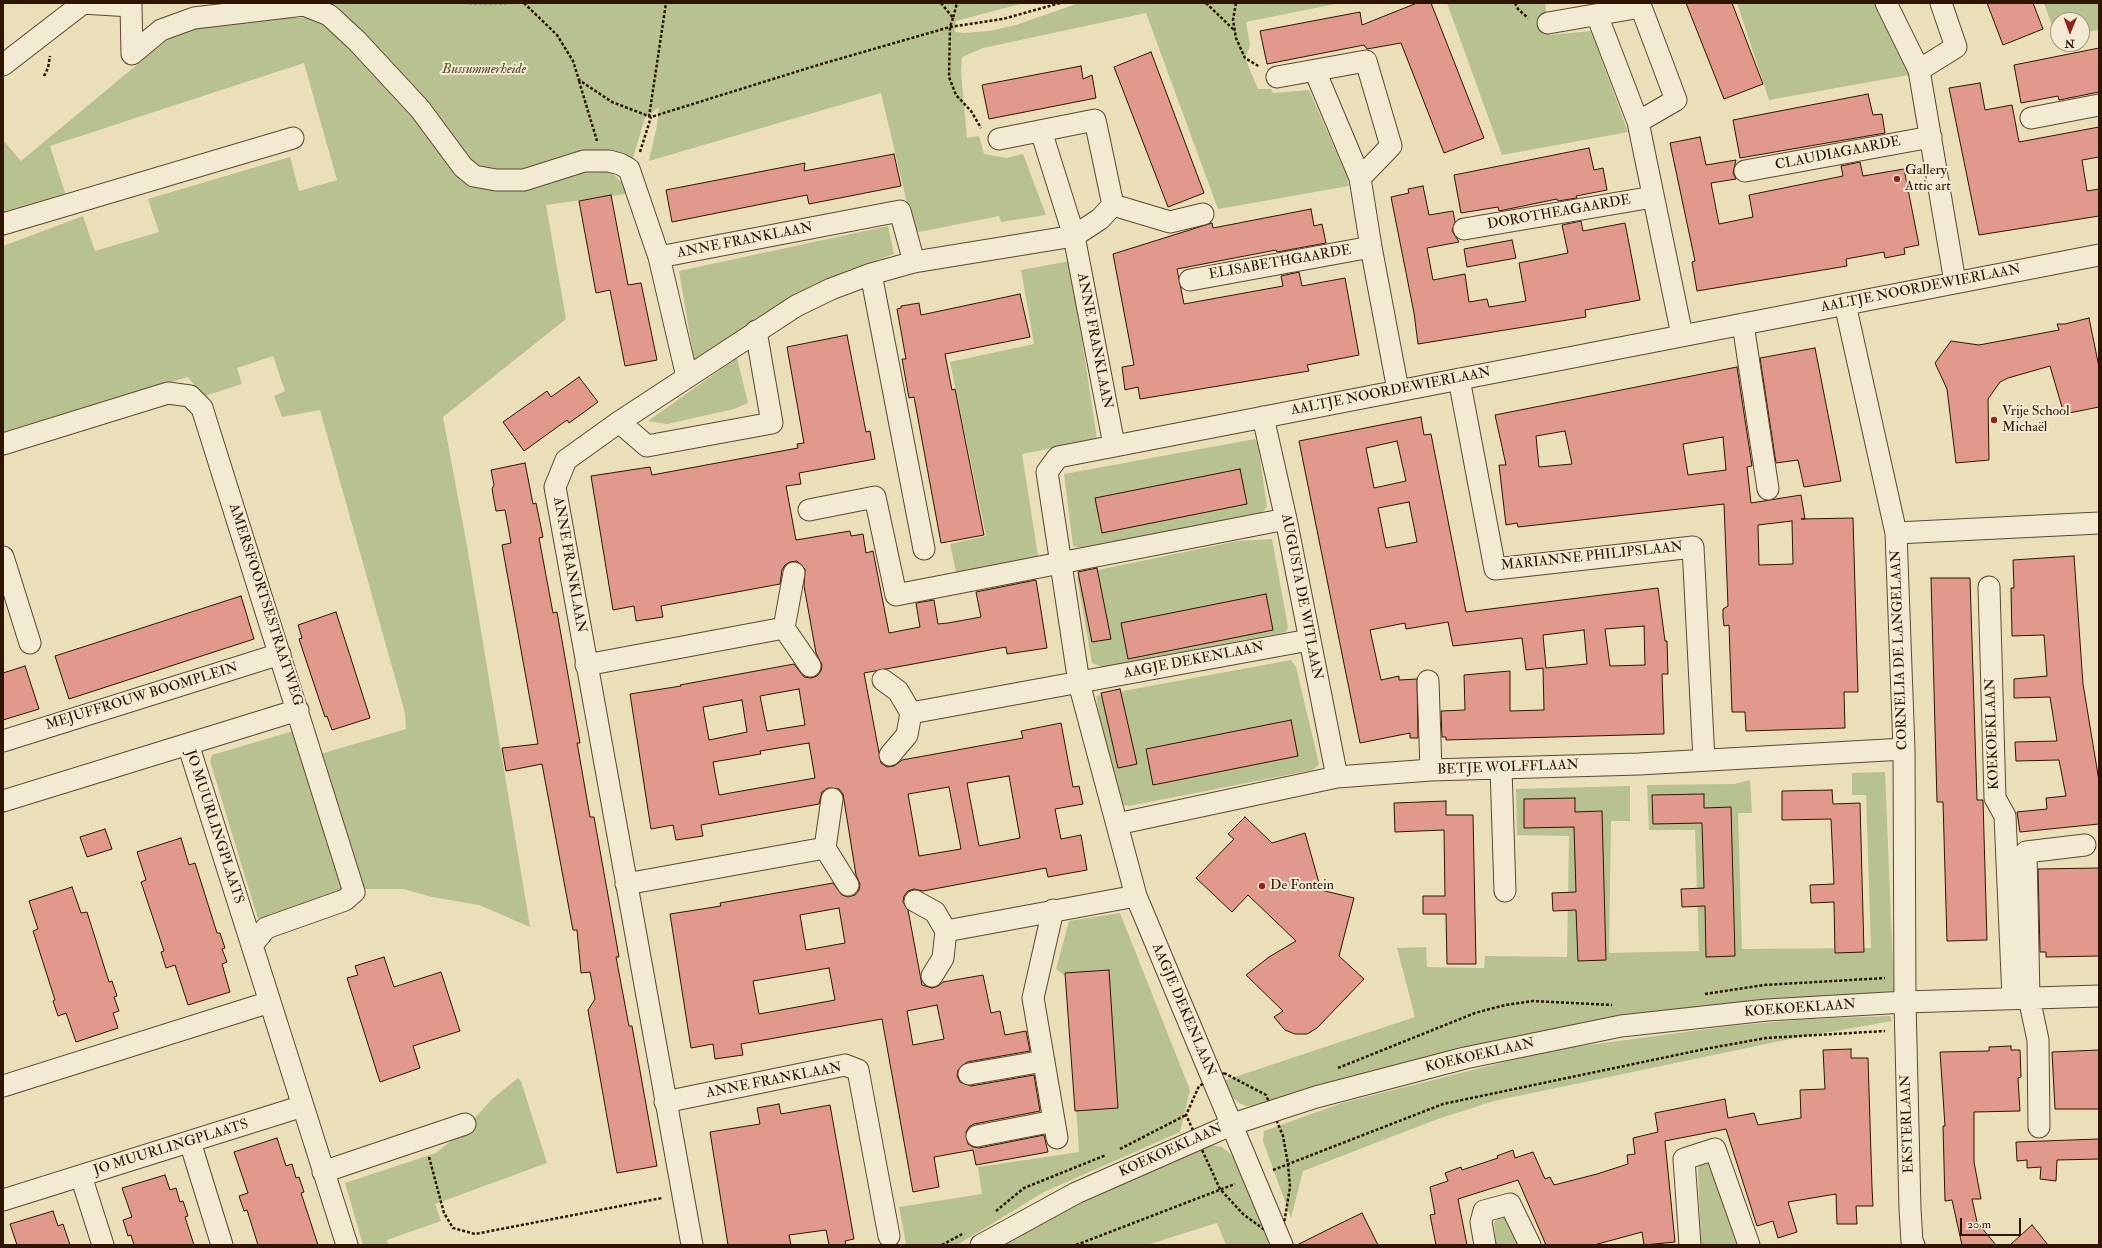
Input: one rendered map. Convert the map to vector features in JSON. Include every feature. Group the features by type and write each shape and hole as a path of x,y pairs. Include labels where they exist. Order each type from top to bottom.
{"street":[{"path":"1886,3 1919,70 1955,282"},
{"path":"1919,70 1956,47 1941,3"},
{"path":"3,65 82,4 131,5 132,54 161,30 194,18 304,5 329,15 357,40 420,109 463,167 474,176 496,180 524,180 584,161 609,161 620,164 629,169 659,257"},
{"path":"1548,23 1641,7 1676,100 1638,122"},
{"path":"1597,15 1638,122 1682,335"},
{"path":"1277,77 1366,61 1391,146 1360,178"},
{"name":"ELISABETHGAARDE","path":"1315,71 1360,178 1371,247 1398,390"},
{"path":"2031,118 2099,105"},
{"path":"999,139 1095,120 1113,205 1170,222 1203,214"},
{"name":"ANNE FRANKLAAN","path":"1041,131 1074,236 1114,445"},
{"name":"CLAUDIAGAARDE","path":"1745,171 1930,137"},
{"path":"3,224 293,138"},
{"name":"DOROTHEAGAARDE","path":"1464,229 1653,197"},
{"name":"ANNE FRANKLAAN","path":"692,1245 555,487 566,460 619,422 687,378 756,330 796,306 831,289 871,274 914,262 1074,236 1100,219 1113,205"},
{"name":"ANNE FRANKLAAN","path":"687,378 659,257 900,211 914,262"},
{"name":"ELISABETHGAARDE","path":"1190,280 1371,247"},
{"name":"AALTJE NOORDEWIERLAAN","path":"1047,472 1058,457 1114,445 2099,255"},
{"path":"871,274 924,548"},
{"name":"CORNELIA DE LANGELAAN","path":"1845,304 1896,533 1904,749 1904,1002"},
{"path":"1743,324 1768,489"},
{"path":"619,422 647,446 772,423 756,330"},
{"name":"MARIANNE PHILIPSLAAN","path":"1459,379 1496,569 1693,547 1704,760"},
{"name":"AMERSFOORTSESTRAATWEG","path":"3,444 168,393 190,396 202,408 354,892 345,900 266,928 252,945"},
{"name":"AUGUSTA DE WITLAAN","path":"1263,417 1286,519 1337,777"},
{"name":"AAGJE DEKENLAAN","path":"1047,472 1079,683 1136,896 1282,1243"},
{"path":"809,510 875,498 896,595 1286,519"},
{"path":"1896,533 2099,523"},
{"path":"3,557 30,643"},
{"path":"794,573 784,628 810,666"},
{"name":"KOEKOEKLAAN","path":"1989,587 1995,798 2005,816 2021,998"},
{"path":"586,665 784,628"},
{"name":"AAGJE DEKENLAAN","path":"911,713 1309,640"},
{"name":"MEJUFFROUW BOOMPLEIN","path":"3,741 280,654"},
{"path":"883,680 898,692 911,713 907,735 890,755"},
{"path":"1428,681 1431,770"},
{"path":"188,744 298,710"},
{"name":"JO MUURLINGPLAATS","path":"3,801 188,744 303,1106 3,1200"},
{"name":"BETJE WOLFFLAAN","path":"1117,824 1337,777 1431,770 1704,760 1904,749"},
{"path":"1501,768 1505,891"},
{"path":"832,799 825,848 848,885"},
{"path":"2039,1126 2038,1040 2021,998 2026,852 2085,845"},
{"path":"626,884 825,848"},
{"path":"946,931 1053,910 1136,896"},
{"path":"915,901 935,912 946,931 943,958 932,976"},
{"path":"977,1136 1055,1130 1033,998 1053,910"},
{"name":"KOEKOEKLAAN","path":"981,1245 1076,1193 1233,1124 1316,1097 1465,1058 1620,1026 1767,1010 1904,1002 2099,996"},
{"path":"3,1086 270,1002"},
{"name":"EKSTERLAAN","path":"1904,1002 1908,1244"},
{"path":"969,1074 1044,1061"},
{"name":"ANNE FRANKLAAN","path":"665,1102 845,1065 858,1070 889,1236"},
{"path":"303,1106 347,1245"},
{"path":"324,1172 465,1124"},
{"path":"190,1142 222,1245"},
{"path":"1690,1245 1684,1159 1715,1149 1749,1245"},
{"path":"81,1176 103,1245"},
{"path":"1485,1245 1481,1222 1484,1211 1510,1204 1530,1245"}],"path":[{"path":"469,3 506,3"},
{"path":"524,3 557,36 573,61 599,146 609,161"},
{"path":"629,169 638,158 650,117 666,3"},
{"path":"941,3 953,18"},
{"path":"957,3 950,27 949,77 956,95 971,111 986,135 999,139"},
{"path":"579,80 612,102 650,117 818,65 950,27 1003,19 1060,3"},
{"path":"1206,3 1235,31"},
{"path":"1236,3 1233,20 1236,38 1245,58 1277,77"},
{"path":"1076,1245 1443,1104 1705,1049 1766,1038 1905,1030"},
{"path":"1224,1073 1266,1095 1273,1111 1283,1136 1290,1186 1282,1243 1243,1214 1220,1189 1196,1140 1186,1115 1199,1086 1224,1073"},
{"path":"424,1138 444,1213 453,1228 475,1234 682,1195"}],"green space":[{"name":"Bussummerheide","path":"334,3 1024,3 956,21 955,32 964,33 989,31 1016,25 1079,3 1340,3 1246,22 1250,46 1245,58 1258,89 1271,89 1273,93 1309,90 1347,177 1349,186 1218,209 1146,13 983,48 962,57 961,72 967,138 979,136 984,154 1007,158 1023,154 1046,215 1001,222 999,216 914,233 881,93 649,161 657,126 659,107 645,118 632,161 518,174 477,170 400,73"},
{"path":"1447,3 1545,3 1549,35 1591,31 1628,132 1502,155"},
{"path":"1737,3 1876,3 1907,62 1909,75 1769,100"},
{"path":"2044,3 2099,3 2099,30 2090,32 2090,12 2050,12 2050,20"},
{"path":"263,18 312,18 327,24 366,60 463,176 605,166 632,193 546,205 566,319 443,417 467,546 530,927 479,905 432,897 404,889 365,889 274,916 258,919 210,761 212,755 307,727 317,755 406,729 405,713 320,410 282,417 274,396 285,391 273,356 237,368 242,384 199,398 195,386 188,377 3,432 3,246 83,216 95,251 159,232 148,199 290,157 299,191 337,180 304,63 50,146 66,196 3,214 3,140 21,161 185,25"},
{"path":"888,226 894,254 848,270 803,291 694,359 679,271"},
{"path":"1070,261 1097,439 1022,454 1039,562 957,576 950,544 986,536 950,362 1034,344 1021,270"},
{"path":"737,358 748,403 734,409 667,424 648,421"},
{"path":"1255,439 1258,444 1267,507 1261,513 1083,548 1073,546 1064,474"},
{"path":"1272,539 1288,627 1286,632 1102,667 1092,663 1077,577 1083,573 1238,541"},
{"path":"1291,660 1296,667 1319,764 1313,770 1129,806 1121,804 1101,724 1096,696"},
{"path":"1885,772 1894,991 1704,1006 1516,1037 1432,1058 1260,1106 1246,1106 1239,1103 1231,1096 1223,1081 1415,1017 1397,948 1426,947 1427,967 1484,968 1485,956 1567,957 1569,836 1517,835 1516,789 1630,786 1630,821 1611,821 1609,953 1699,951 1695,830 1649,830 1647,785 1734,784 1750,780 1752,813 1738,813 1742,949 1871,948 1866,795 1852,795 1852,773"},
{"path":"1120,913 1190,1090 1180,1132 1044,1192 957,1245 903,1245 906,1244 899,1207 982,1194 978,1167 1079,1152 1068,978 1056,969 1069,921"},
{"path":"1890,1016 1892,1021 1790,1039 1494,1101 1435,1120 1303,1171 1291,1218 1263,1141 1264,1131 1342,1103 1552,1050 1730,1026 1809,1019"},
{"path":"518,1078 521,1081 547,1163 435,1204 441,1221 387,1240 388,1245 363,1245 345,1183 436,1153 463,1131 492,1099"},
{"path":"1209,1145 1222,1147 1234,1157 1272,1242 1264,1245 1226,1245 1217,1223 1147,1245 1005,1245 1071,1208"},
{"path":"1706,1161 1713,1169 1737,1245 1701,1245 1698,1171 1699,1163"},
{"path":"1501,1216 1509,1220 1520,1245 1496,1245 1494,1222"}],"building":[{"path":"1417,3 1431,3 1484,138 1444,153 1401,43 1367,49 1364,45 1267,64 1260,31 1360,12 1362,25"},
{"path":"1686,3 1732,3 1763,84 1724,99"},
{"path":"1987,3 2033,3 2043,29 2003,45"},
{"path":"2099,48 2099,92 2059,100 2058,96 2021,103 2014,65 2079,52 2090,52 2090,50"},
{"path":"1151,52 1204,193 1168,207 1114,67"},
{"path":"1081,66 1083,79 1092,75 1096,98 989,119 982,85"},
{"path":"1980,83 1985,110 2012,105 2019,142 2099,127 2099,157 2082,160 2087,191 2099,189 2099,216 1979,235 1949,88"},
{"path":"1868,94 1873,115 1882,114 1885,133 1740,158 1733,120"},
{"path":"1700,137 1706,165 1736,160 1733,173 1736,179 1711,183 1719,224 1753,217 1749,195 1843,176 1841,166 1860,162 1863,176 1904,169 1919,245 1904,248 1905,254 1885,258 1884,252 1846,259 1847,266 1697,291 1692,262 1695,261 1670,143"},
{"path":"1589,148 1594,170 1603,168 1607,190 1576,196 1577,198 1558,201 1557,199 1499,211 1498,207 1461,213 1454,175"},
{"path":"894,154 901,186 809,204 807,195 672,222 666,190 805,163 804,171"},
{"path":"1423,186 1429,215 1453,211 1455,222 1452,231 1459,242 1427,248 1433,280 1465,274 1469,302 1487,299 1489,307 1526,301 1519,263 1568,253 1562,225 1581,221 1583,231 1625,223 1640,300 1585,310 1586,317 1418,344 1414,313 1391,197 1409,193 1408,189"},
{"path":"611,195 628,285 641,283 657,360 625,366 610,290 596,293 579,201"},
{"path":"1311,209 1314,226 1322,224 1326,243 1277,252 1276,250 1177,269 1184,304 1283,286 1281,276 1299,272 1302,286 1345,278 1359,355 1307,365 1309,371 1140,399 1138,387 1125,390 1122,367 1134,365 1113,254 1212,223 1213,228"},
{"path":"1512,240 1516,258 1467,267 1464,249"},
{"path":"1020,294 1030,337 945,354 952,390 955,389 984,535 941,543 914,397 909,398 902,359 906,359 897,309 901,308 901,306 919,303 921,315"},
{"path":"2089,318 2099,367 2099,407 2064,414 2050,366 2008,378 2000,382 1988,399 1989,460 1956,463 1947,389 1935,363 1951,341 1979,345 2059,330 2057,324 2065,324"},
{"path":"847,335 866,432 870,431 875,459 799,473 801,484 786,486 796,540 850,531 851,536 863,534 866,553 873,551 889,633 920,627 916,603 934,600 938,624 981,617 976,592 1036,580 1047,648 1007,654 1006,647 864,673 881,763 887,767 894,766 902,760 1023,738 1021,731 1061,723 1073,787 1079,786 1083,804 1055,809 1061,839 1081,835 1087,870 1048,877 1046,868 923,891 914,889 908,891 904,896 903,902 908,910 922,985 932,988 943,982 983,975 991,1013 1000,1011 1005,1035 1026,1031 1030,1051 967,1062 958,1070 957,1076 960,1082 971,1086 1034,1075 1040,1111 974,1124 969,1127 966,1132 968,1144 979,1148 1044,1135 1048,1152 976,1165 973,1150 934,1157 939,1187 913,1192 882,1019 741,1044 743,1055 715,1059 713,1044 691,1048 670,914 721,906 720,903 833,883 842,895 848,897 855,895 859,890 860,884 856,875 843,794 839,789 828,788 822,792 819,804 701,825 703,836 676,840 673,825 651,829 630,694 681,686 680,685 794,664 804,677 811,678 817,676 821,671 822,665 816,653 804,586 805,569 797,561 790,562 785,565 782,570 780,584 661,606 663,617 636,621 634,606 613,610 591,476 650,467 652,475 798,448 797,444 804,443 787,347","holes":["799,689 805,725 767,731 760,696","742,700 747,732 709,740 703,707","809,743 815,778 719,795 713,762 761,754 760,751","1009,776 1020,838 979,846 967,783","949,787 961,849 919,856 908,794","839,908 845,943 806,950 800,915","829,968 835,1000 759,1014 753,981","937,1005 944,1039 913,1045 907,1011"]},
{"path":"1815,348 1841,481 1804,487 1798,460 1776,463 1760,358"},
{"path":"1737,367 1752,466 1747,467 1751,503 1801,495 1805,519 1853,518 1858,692 1844,692 1845,728 1746,731 1745,712 1732,712 1729,625 1724,626 1723,617 1723,609 1728,606 1724,504 1518,527 1517,523 1506,525 1499,465 1506,465 1495,415","holes":["1565,431 1572,464 1539,467 1536,436","1723,437 1726,470 1688,475 1683,444","1792,521 1793,564 1759,565 1758,525"]},
{"path":"579,377 598,402 569,423 567,420 524,451 503,422 547,391 551,397"},
{"path":"1421,417 1424,435 1431,434 1466,612 1658,588 1665,641 1667,641 1668,674 1662,674 1664,734 1446,740 1446,737 1442,737 1441,711 1465,710 1464,675 1510,671 1510,711 1544,710 1543,668 1526,670 1522,638 1453,646 1448,622 1406,629 1405,623 1370,630 1381,680 1399,676 1399,680 1417,679 1418,738 1410,738 1410,733 1360,743 1299,441","holes":["1397,441 1406,481 1374,488 1366,448","1409,502 1417,542 1386,548 1378,508","1644,626 1645,665 1610,666 1605,629","1584,630 1587,664 1546,668 1543,635"]},
{"path":"525,463 533,504 536,503 543,537 539,538 553,613 557,612 580,743 577,743 590,817 594,817 619,957 616,957 629,1026 632,1026 657,1166 617,1173 588,1010 595,999 590,972 581,973 577,930 573,930 542,764 506,771 502,748 538,744 502,545 511,543 505,510 496,511 492,489 494,485 491,470"},
{"path":"1240,469 1247,504 1102,533 1095,498"},
{"path":"2074,556 2083,684 2099,781 2099,824 2020,832 2017,812 2047,809 2046,798 2066,796 2059,760 2016,761 2015,742 2057,741 2050,697 2014,698 2014,679 2047,676 2044,635 2012,636 2011,588 2014,588 2013,560"},
{"path":"1097,568 1111,639 1092,642 1078,572"},
{"path":"1931,578 1970,578 1977,800 1983,800 1987,940 1947,941 1943,802 1937,802"},
{"path":"1266,594 1273,630 1128,659 1121,623"},
{"path":"241,596 254,639 69,699 55,656"},
{"path":"336,612 370,718 332,730 327,716 325,717 299,639 302,638 298,625"},
{"path":"25,666 39,709 3,720 3,673"},
{"path":"1120,689 1137,764 1118,768 1101,693"},
{"path":"1291,720 1298,756 1153,785 1146,749"},
{"path":"1832,790 1833,804 1860,803 1864,952 1835,953 1834,902 1811,903 1810,885 1834,884 1831,819 1782,820 1782,791"},
{"path":"1704,794 1704,808 1731,807 1735,956 1706,957 1705,906 1682,907 1681,889 1704,888 1702,823 1653,824 1652,795"},
{"path":"1575,798 1575,812 1602,811 1606,960 1578,961 1576,910 1553,911 1552,893 1576,892 1574,827 1524,828 1524,799"},
{"path":"1446,801 1446,815 1473,815 1476,964 1447,964 1446,914 1423,914 1423,896 1445,896 1444,830 1395,832 1394,803"},
{"path":"1245,817 1272,843 1305,833 1321,890 1354,898 1339,956 1364,979 1317,1028 1307,1034 1295,1034 1285,1030 1274,1017 1283,1011 1246,975 1269,957 1296,941 1248,895 1232,912 1196,878 1234,839 1228,834"},
{"path":"105,829 112,849 87,857 80,837"},
{"path":"181,838 189,865 195,863 217,933 220,933 225,948 222,949 227,962 222,964 230,992 188,1005 175,965 166,968 161,952 164,951 141,882 146,880 137,852"},
{"path":"2099,868 2099,956 2046,957 2046,952 2040,952 2038,869"},
{"path":"72,887 81,913 87,912 109,982 112,981 117,996 114,997 119,1011 113,1013 118,1028 76,1042 66,1013 58,1016 53,1001 55,1000 33,931 38,929 29,901"},
{"path":"384,957 394,987 441,972 460,1031 413,1046 420,1068 380,1082 347,978 358,975 355,966"},
{"path":"1109,970 1118,1108 1075,1111 1065,973"},
{"path":"2011,1046 2011,1050 2020,1050 2021,1077 2018,1078 2020,1111 1974,1112 1974,1162 1981,1199 1972,1199 1977,1222 1996,1245 1962,1245 1952,1200 1945,1201 1943,1126 1945,1126 1940,1052 1989,1051 1989,1047"},
{"path":"1851,1049 1851,1058 1868,1058 1873,1206 1856,1206 1857,1224 1837,1224 1836,1194 1788,1202 1797,1232 1778,1238 1773,1221 1757,1226 1726,1129 1665,1141 1675,1242 1644,1245 1642,1232 1594,1245 1546,1245 1518,1180 1458,1199 1467,1245 1436,1245 1430,1215 1435,1214 1430,1187 1448,1181 1445,1173 1461,1167 1462,1170 1498,1158 1497,1156 1513,1150 1515,1158 1533,1152 1545,1179 1550,1177 1554,1185 1597,1174 1628,1164 1627,1155 1635,1154 1633,1138 1658,1132 1655,1113 1725,1099 1728,1118 1754,1113 1758,1125 1801,1118 1800,1090 1825,1089 1823,1050"},
{"path":"2099,1050 2099,1109 2055,1109 2052,1052"},
{"path":"779,1104 781,1114 830,1105 854,1239 845,1241 846,1245 829,1245 826,1230 789,1235 791,1245 728,1245 710,1132 760,1124 757,1108"},
{"path":"277,1138 286,1166 292,1164 296,1178 299,1177 304,1192 301,1193 318,1245 258,1245 247,1210 244,1211 239,1196 248,1193 234,1152"},
{"path":"2099,1139 2099,1159 2057,1160 2056,1181 2040,1179 2041,1167 2027,1168 2027,1160 2017,1161 2016,1142"},
{"path":"165,1175 170,1190 176,1188 180,1202 183,1201 188,1216 185,1217 194,1245 134,1245 131,1235 128,1236 123,1220 132,1217 122,1188"},
{"path":"53,1211 58,1226 63,1224 70,1245 17,1245 10,1224"},
{"path":"1362,1213 1378,1245 1297,1245 1331,1228"},
{"path":"2032,1225 2048,1245 2010,1245"}],"place":[{"name":"Gallery Attic art","path":"1897,179"},
{"name":"Vrije School Michaël","path":"1994,420"},
{"name":"De Fontein","path":"1262,886"}]}
